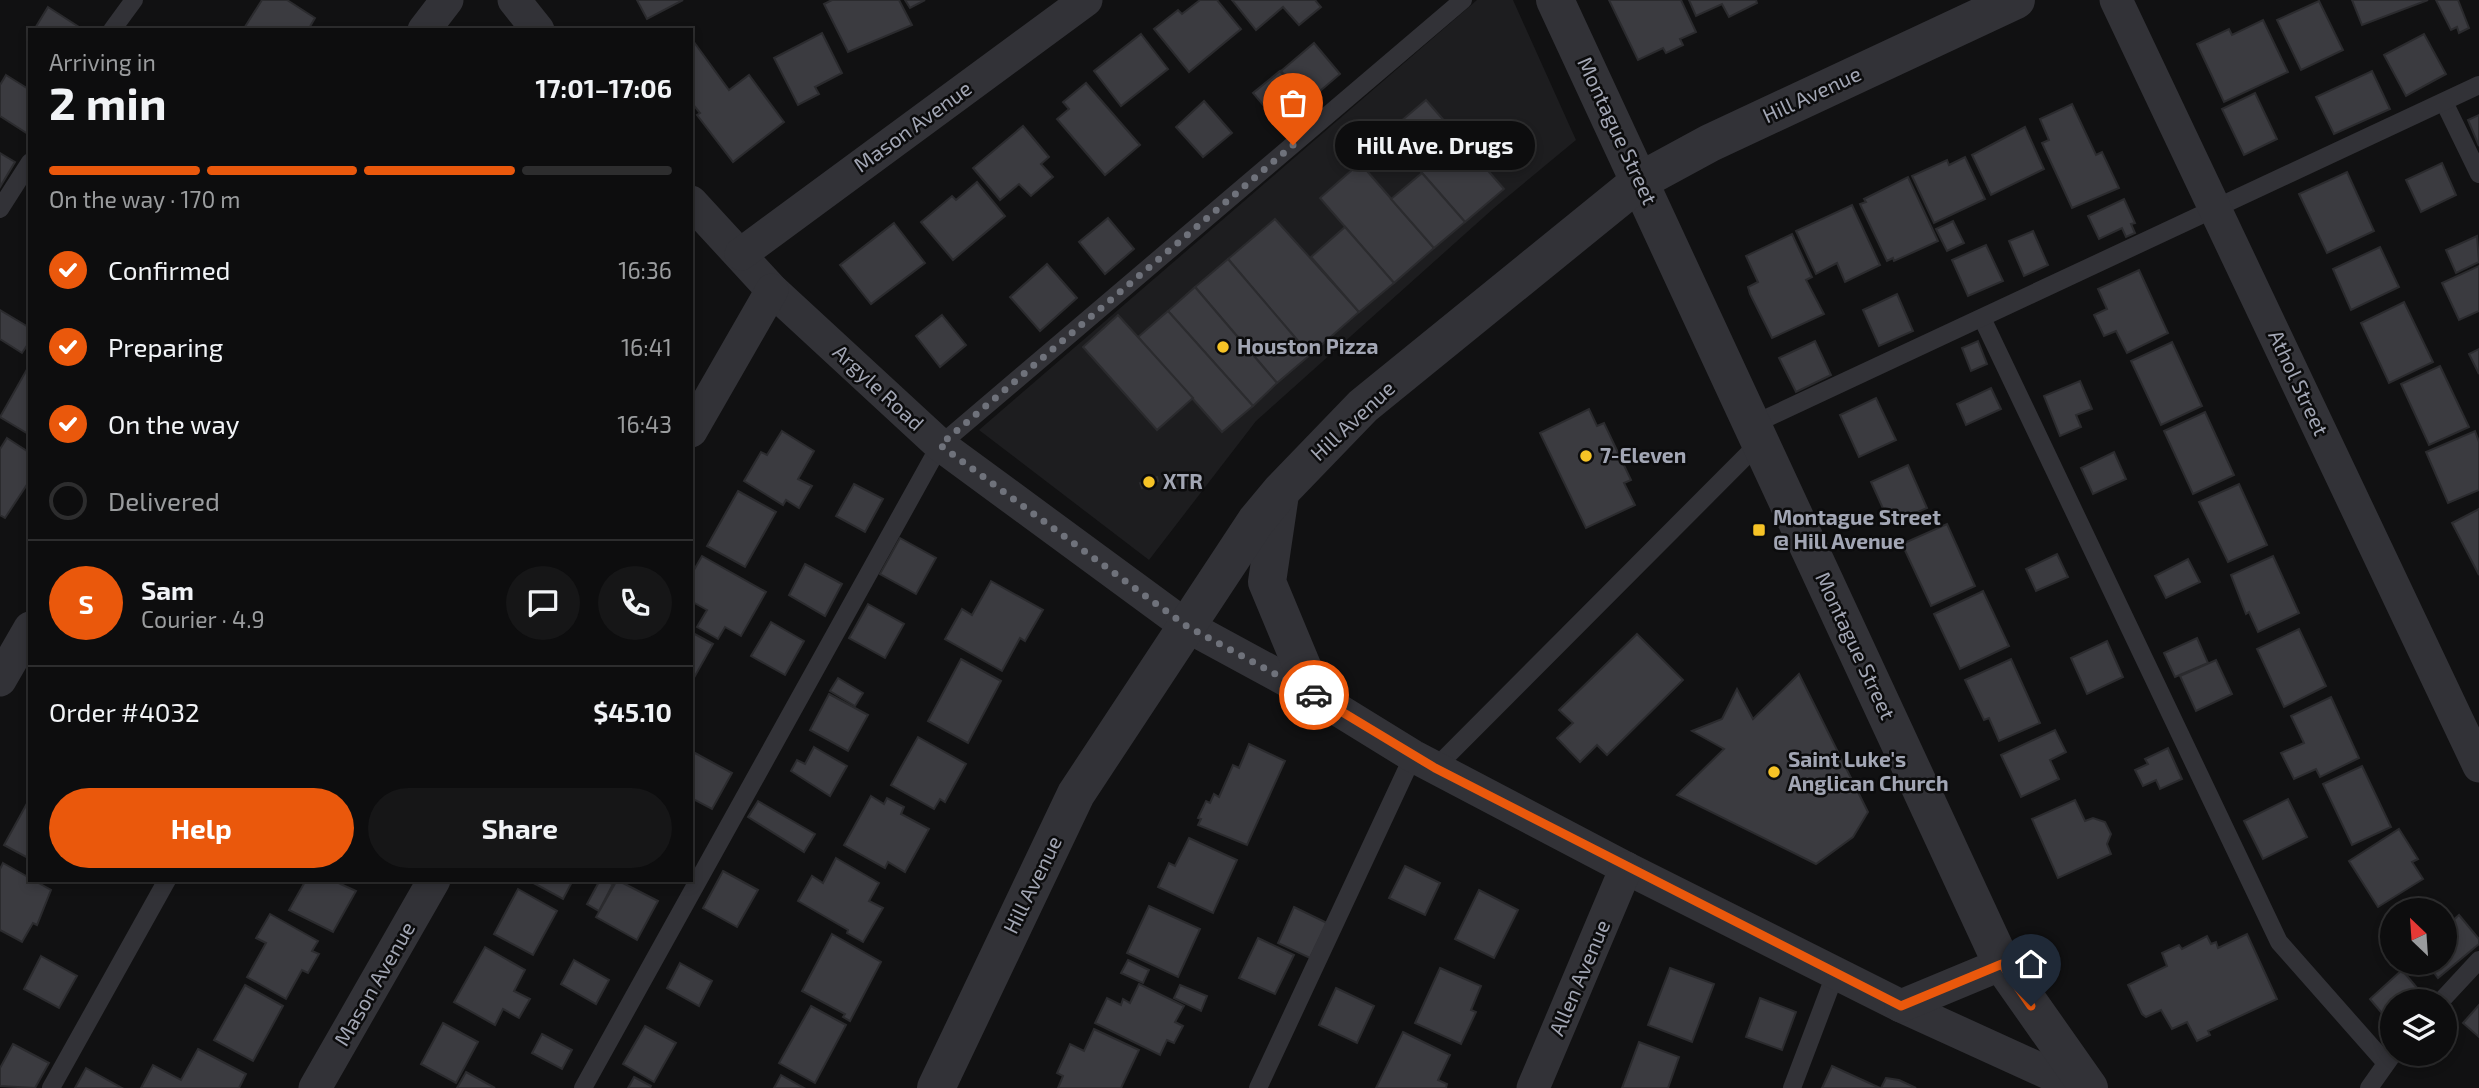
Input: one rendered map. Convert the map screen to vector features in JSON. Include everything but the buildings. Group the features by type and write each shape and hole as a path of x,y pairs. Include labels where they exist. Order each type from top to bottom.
{"street":[{"path":"426,28 447,0"},
{"path":"514,0 536,28"},
{"name":"Mason Avenue","path":"741,254 1086,0"},
{"name":"Montague Street","path":"1555,0 2002,964 2088,1088"},
{"name":"Hill Avenue","path":"936,1088 1076,794 1256,521 1281,491 1363,406 1640,181 1710,143 2016,0"},
{"name":"Athol Street","path":"2116,0 2479,766"},
{"name":"Argyle Road","path":"693,204 772,290 940,445 1185,625 1314,695 1424,762 1626,868 1901,1006 2081,1088"},
{"path":"693,428 772,290"},
{"path":"1281,491 1267,582 1314,695"},
{"path":"0,680 28,631"},
{"name":"Allen Avenue","path":"1533,1088 1626,868"},
{"name":"Mason Avenue","path":"315,1088 433,882"},
{"path":"1901,1006 2002,964"}],"lane":[{"path":"113,28 134,0"},
{"path":"583,1088 940,445 1463,0"},
{"path":"1258,1088 1424,762 1757,432 1982,318 2479,85"},
{"path":"2444,102 2479,174"},
{"path":"0,209 28,165"},
{"path":"1982,318 2279,942 2380,1049"},
{"path":"51,1088 166,882"},
{"path":"2452,989 2479,960"},
{"path":"1793,1088 1836,972"},
{"path":"2369,1088 2384,1066"}],"shaded area":[{"path":"1477,0 1513,0 1576,140 1494,208 1256,421 1149,560 979,430"}],"way so far":[{"path":"1293,145 940,445 1185,625 1314,695"}],"place":[{"name":"Hill Ave. Drugs","path":"1293,145"},
{"name":"Houston Pizza","path":"1223,347"},
{"name":"7-Eleven","path":"1586,456"},
{"name":"XTR","path":"1149,482"},
{"name":"Montague Street @ Hill Avenue","path":"1759,530"},
{"name":"Saint Luke's Anglican Church","path":"1774,772"}],"route":[{"path":"1314,695 1435,768 1626,868 1901,1006 2002,964 2031,1006"}]}
